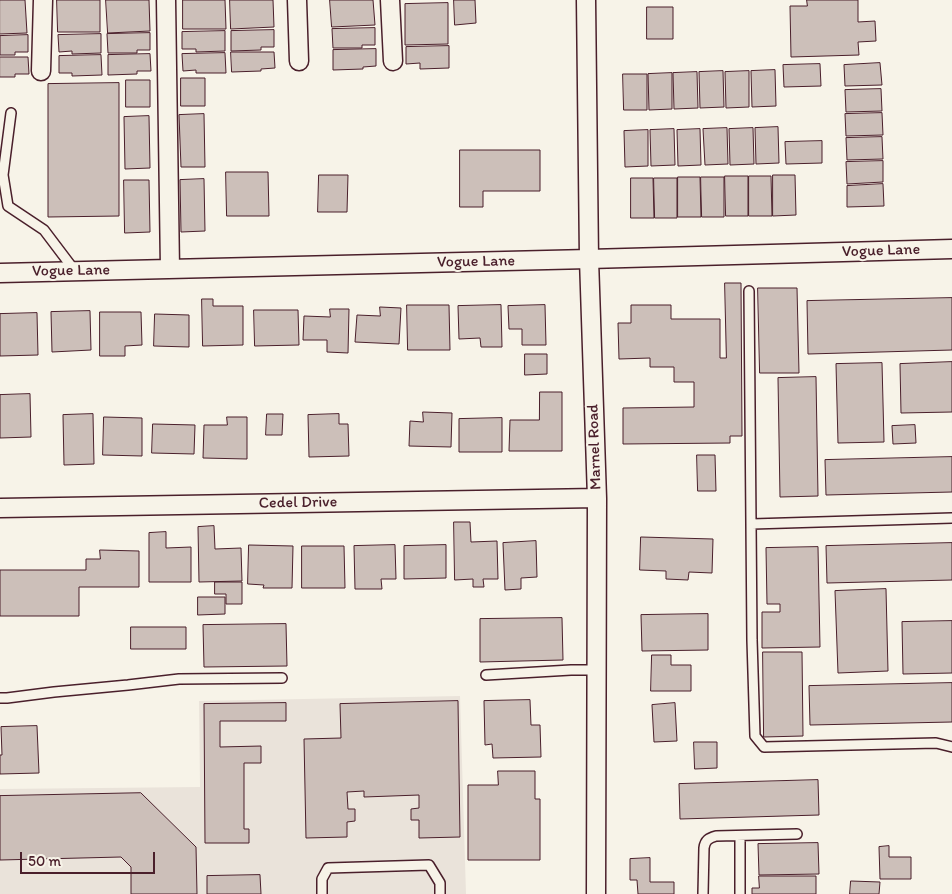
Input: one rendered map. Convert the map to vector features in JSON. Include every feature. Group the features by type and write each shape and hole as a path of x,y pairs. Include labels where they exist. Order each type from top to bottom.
{"street":[{"path":"41,70 42,0"},
{"path":"166,0 170,269"},
{"path":"297,0 299,61"},
{"path":"390,0 394,61"},
{"name":"Marnel Road","path":"586,0 589,259 597,498 596,894"},
{"name":"Vogue Lane","path":"0,273 952,249"},
{"name":"Cedel Drive","path":"0,508 597,498"}],"lane":[{"path":"11,114 2,175 8,206 44,230 75,271"},
{"path":"749,291 752,640 755,736 764,747 936,743 952,747"},
{"path":"752,524 952,518"},
{"path":"486,675 597,670"},
{"path":"0,698 128,686 179,679 282,678"},
{"path":"704,894 704,843 711,837 797,834"},
{"path":"740,836 740,894"},
{"path":"322,894 322,879 328,868 429,865 440,883 440,894"}],"shaded area":[{"path":"460,696 466,894 0,894 0,789 200,787 199,701"}],"building":[{"path":"0,0 25,0 27,33 0,34"},
{"path":"57,0 100,0 100,32 58,32"},
{"path":"106,0 149,0 150,31 108,33"},
{"path":"183,0 225,0 226,29 183,29"},
{"path":"230,0 273,0 274,27 231,29"},
{"path":"330,0 373,0 375,25 332,27"},
{"path":"454,0 475,0 476,23 455,25"},
{"path":"807,0 858,0 858,22 875,21 876,41 858,42 859,55 791,57 790,6 807,6"},
{"path":"448,3 448,44 405,45 405,4"},
{"path":"647,7 673,7 673,39 647,39"},
{"path":"375,28 375,45 362,45 362,48 333,48 332,29"},
{"path":"274,30 274,47 261,47 261,50 231,51 231,31"},
{"path":"225,31 225,51 196,52 196,49 182,49 182,32"},
{"path":"150,33 150,50 137,50 137,53 108,53 107,34"},
{"path":"101,34 101,53 72,54 72,51 59,52 58,35"},
{"path":"28,35 28,52 15,52 15,55 0,55 0,36"},
{"path":"449,46 449,68 420,69 420,63 406,64 406,47"},
{"path":"376,49 376,66 363,67 363,69 333,70 333,50"},
{"path":"231,52 274,52 275,68 261,69 261,71 232,72"},
{"path":"225,53 226,73 196,73 196,70 183,71 182,54"},
{"path":"150,54 151,71 137,71 137,74 108,75 108,55"},
{"path":"101,55 102,75 72,76 72,73 59,73 59,56"},
{"path":"0,57 28,57 29,74 15,74 15,77 0,77"},
{"path":"880,63 882,85 845,86 844,65"},
{"path":"820,64 821,86 784,87 783,65"},
{"path":"775,70 776,106 752,107 751,71"},
{"path":"723,71 724,107 700,108 699,72"},
{"path":"749,71 749,107 726,108 725,72"},
{"path":"697,72 698,108 674,109 673,73"},
{"path":"672,73 672,109 649,110 648,74"},
{"path":"623,74 647,74 647,110 624,110"},
{"path":"181,78 205,78 205,106 181,106"},
{"path":"126,80 150,80 150,107 126,107"},
{"path":"119,83 119,216 48,217 48,84"},
{"path":"881,89 882,111 846,112 845,90"},
{"path":"882,113 883,135 846,136 845,114"},
{"path":"204,114 205,167 181,167 179,115"},
{"path":"149,116 150,168 125,169 124,117"},
{"path":"778,127 779,163 756,164 755,128"},
{"path":"727,128 728,164 705,165 703,129"},
{"path":"753,128 754,164 730,165 729,129"},
{"path":"674,129 675,165 651,166 650,130"},
{"path":"700,129 701,165 678,166 677,130"},
{"path":"648,130 648,166 625,167 624,131"},
{"path":"882,137 883,159 847,160 846,138"},
{"path":"822,141 822,163 786,164 785,142"},
{"path":"460,150 540,150 540,191 483,191 483,207 460,207"},
{"path":"883,161 883,182 847,184 846,162"},
{"path":"226,172 268,172 269,216 227,216"},
{"path":"319,175 348,175 347,212 318,212"},
{"path":"773,175 795,175 796,215 773,216"},
{"path":"725,176 748,176 748,216 726,216"},
{"path":"749,176 771,176 772,216 749,216"},
{"path":"678,177 700,177 701,217 678,217"},
{"path":"701,177 724,177 724,217 702,217"},
{"path":"631,178 653,178 654,218 631,218"},
{"path":"654,178 677,178 677,218 655,218"},
{"path":"204,179 205,231 181,232 180,180"},
{"path":"124,180 149,180 150,232 125,233"},
{"path":"883,184 884,206 847,207 847,186"},
{"path":"725,283 741,283 742,436 730,436 730,443 623,444 623,408 694,407 694,382 674,382 674,367 650,367 650,358 619,359 618,323 631,323 631,305 671,305 671,319 720,319 720,358 726,358"},
{"path":"758,288 797,288 799,373 760,373"},
{"path":"952,298 952,350 808,354 807,301"},
{"path":"202,299 213,299 213,306 243,306 243,345 203,346"},
{"path":"407,305 449,305 450,350 408,350"},
{"path":"501,305 502,347 481,347 480,338 459,339 458,306"},
{"path":"545,305 546,345 522,345 522,329 509,329 508,306"},
{"path":"380,307 401,308 399,344 355,342 357,315 380,316"},
{"path":"330,309 349,309 348,353 327,352 327,340 303,340 304,316 330,317"},
{"path":"254,310 298,310 299,345 255,346"},
{"path":"90,311 91,350 52,352 51,312"},
{"path":"100,312 141,312 142,345 125,346 125,356 100,356"},
{"path":"37,313 38,355 0,356 0,314"},
{"path":"155,314 189,315 189,347 154,346"},
{"path":"525,354 547,354 547,374 525,375"},
{"path":"952,362 952,412 901,413 900,364"},
{"path":"882,363 884,442 838,443 836,364"},
{"path":"816,377 818,496 780,497 778,378"},
{"path":"540,392 562,392 562,451 509,451 510,420 539,420"},
{"path":"30,394 31,437 0,438 0,395"},
{"path":"423,412 452,413 451,447 409,446 410,421 423,422"},
{"path":"93,414 94,464 64,465 63,415"},
{"path":"267,414 283,414 282,435 266,435"},
{"path":"339,414 339,424 348,424 349,456 309,457 308,415"},
{"path":"104,417 142,418 142,456 103,455"},
{"path":"227,417 247,417 247,459 203,458 204,425 227,425"},
{"path":"502,418 502,452 459,452 459,419"},
{"path":"153,424 195,425 194,454 152,453"},
{"path":"915,425 916,443 893,444 892,426"},
{"path":"697,455 715,455 716,491 698,491"},
{"path":"952,457 952,492 826,495 825,460"},
{"path":"454,522 470,522 471,542 497,541 498,579 483,579 484,587 473,587 473,579 455,580"},
{"path":"214,526 215,549 241,548 242,581 199,582 198,527"},
{"path":"166,532 166,548 191,547 191,582 149,582 149,533"},
{"path":"641,537 713,539 712,573 689,572 688,580 666,579 666,571 640,570"},
{"path":"536,541 537,577 521,578 521,589 505,590 503,543"},
{"path":"952,543 952,580 827,583 826,546"},
{"path":"249,545 293,546 292,588 263,588 264,585 248,584"},
{"path":"395,545 396,579 381,579 382,589 355,589 354,546"},
{"path":"446,545 446,578 404,579 404,546"},
{"path":"302,546 344,546 345,588 302,588"},
{"path":"818,547 820,647 762,648 762,612 780,612 780,604 767,604 766,548"},
{"path":"100,550 139,551 139,587 79,587 79,616 0,616 0,570 86,570 86,559 100,559"},
{"path":"215,582 242,582 242,604 226,604 226,594 215,594"},
{"path":"886,589 888,671 838,673 835,591"},
{"path":"198,597 225,597 225,614 198,615"},
{"path":"708,614 708,650 642,651 641,615"},
{"path":"562,618 563,660 480,662 480,619"},
{"path":"952,621 952,673 903,674 902,622"},
{"path":"286,624 287,666 204,667 203,625"},
{"path":"131,627 186,627 186,649 131,649"},
{"path":"763,652 802,652 803,736 764,737"},
{"path":"652,655 671,655 671,665 691,665 691,691 651,691"},
{"path":"952,683 952,722 810,725 809,686"},
{"path":"530,700 531,725 540,725 541,757 493,758 492,744 485,745 484,701"},
{"path":"458,701 460,837 419,838 419,820 411,820 411,809 419,808 419,795 364,797 364,791 347,792 348,809 355,809 355,821 347,822 347,837 306,838 304,739 341,738 340,704"},
{"path":"286,703 286,721 220,721 220,747 261,746 261,763 244,763 244,829 249,829 249,843 205,843 204,704"},
{"path":"675,703 677,741 654,742 652,705"},
{"path":"37,726 39,773 0,774 0,755 2,755 1,727"},
{"path":"694,742 717,742 717,768 695,769"},
{"path":"498,771 535,771 535,799 540,799 540,860 468,860 468,785 498,785"},
{"path":"818,780 819,815 680,819 679,784"},
{"path":"141,793 196,847 197,894 131,894 131,867 121,857 0,860 0,796"},
{"path":"818,843 819,874 759,875 758,844"},
{"path":"889,846 889,857 911,857 911,879 880,879 879,847"},
{"path":"650,858 650,882 674,882 674,894 638,894 637,880 630,880 630,859"},
{"path":"260,875 261,894 207,894 207,876"},
{"path":"759,876 816,876 816,894 752,894 752,888 759,888"},
{"path":"851,881 880,882 879,894 850,894"}]}
